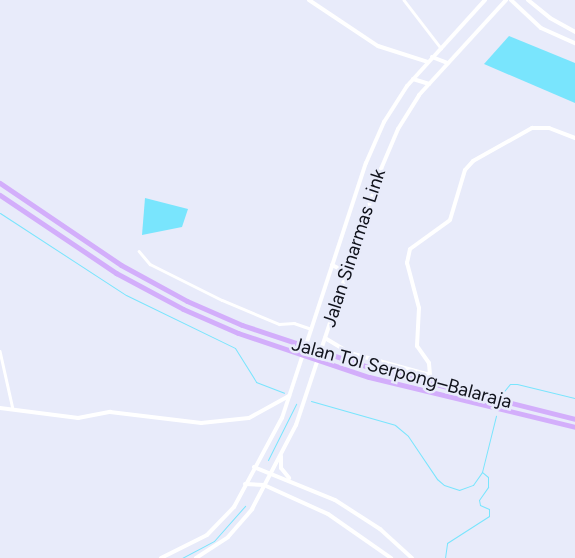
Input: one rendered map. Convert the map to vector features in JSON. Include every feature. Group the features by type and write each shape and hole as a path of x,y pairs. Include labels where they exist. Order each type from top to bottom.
{"highway":[{"name":"Jalan Tol Serpong–Balaraja","path":"0,184 64,229 179,297 324,355 575,419"},
{"name":"Jalan Tol Serpong–Balaraja","path":"0,195 58,237 175,305 291,352 321,363 575,427"}],"street":[{"path":"309,0 378,46 428,62"},
{"path":"404,0 441,48"},
{"name":"Jalan Sinarmas Link","path":"245,484 274,434 290,395 375,140 395,104 414,79 485,0"},
{"name":"Jalan Sinarmas Link","path":"196,558 228,537 252,509 296,425 389,146 408,112 429,84 506,0"},
{"path":"511,0 541,28 575,43"},
{"path":"528,0 550,18 575,32"},
{"path":"432,57 448,62"},
{"path":"414,79 429,84"},
{"path":"324,338 350,353 430,375 429,363 417,346 419,308 407,263 410,249 450,220 464,170 473,161 532,128 549,128 575,138"},
{"path":"138,251 150,264 209,294 279,324 294,324 311,329"},
{"path":"332,265 346,272"},
{"path":"0,351 14,409"},
{"path":"0,408 78,418 110,412 201,423 249,418 290,395"},
{"path":"282,451 281,468 294,481"},
{"path":"254,467 294,481 358,514 412,558"},
{"path":"161,558 196,541 218,526 234,507 245,484 264,485 328,514 391,558"}],"water":[{"path":"509,36 575,63 575,103 484,64"},
{"path":"145,198 188,209 182,227 142,235"}],"waterway":[{"path":"0,213 126,295 235,348 256,382 284,393"},
{"path":"501,395 510,384 517,384 575,398"},
{"path":"311,401 395,425 408,436 437,479 444,485 459,490 473,485 482,472 496,416"},
{"path":"268,460 296,404"},
{"path":"445,558 447,543 489,516 489,509 480,505 479,500 488,487 488,477 482,472"},
{"path":"182,558 214,541 245,506"}]}
